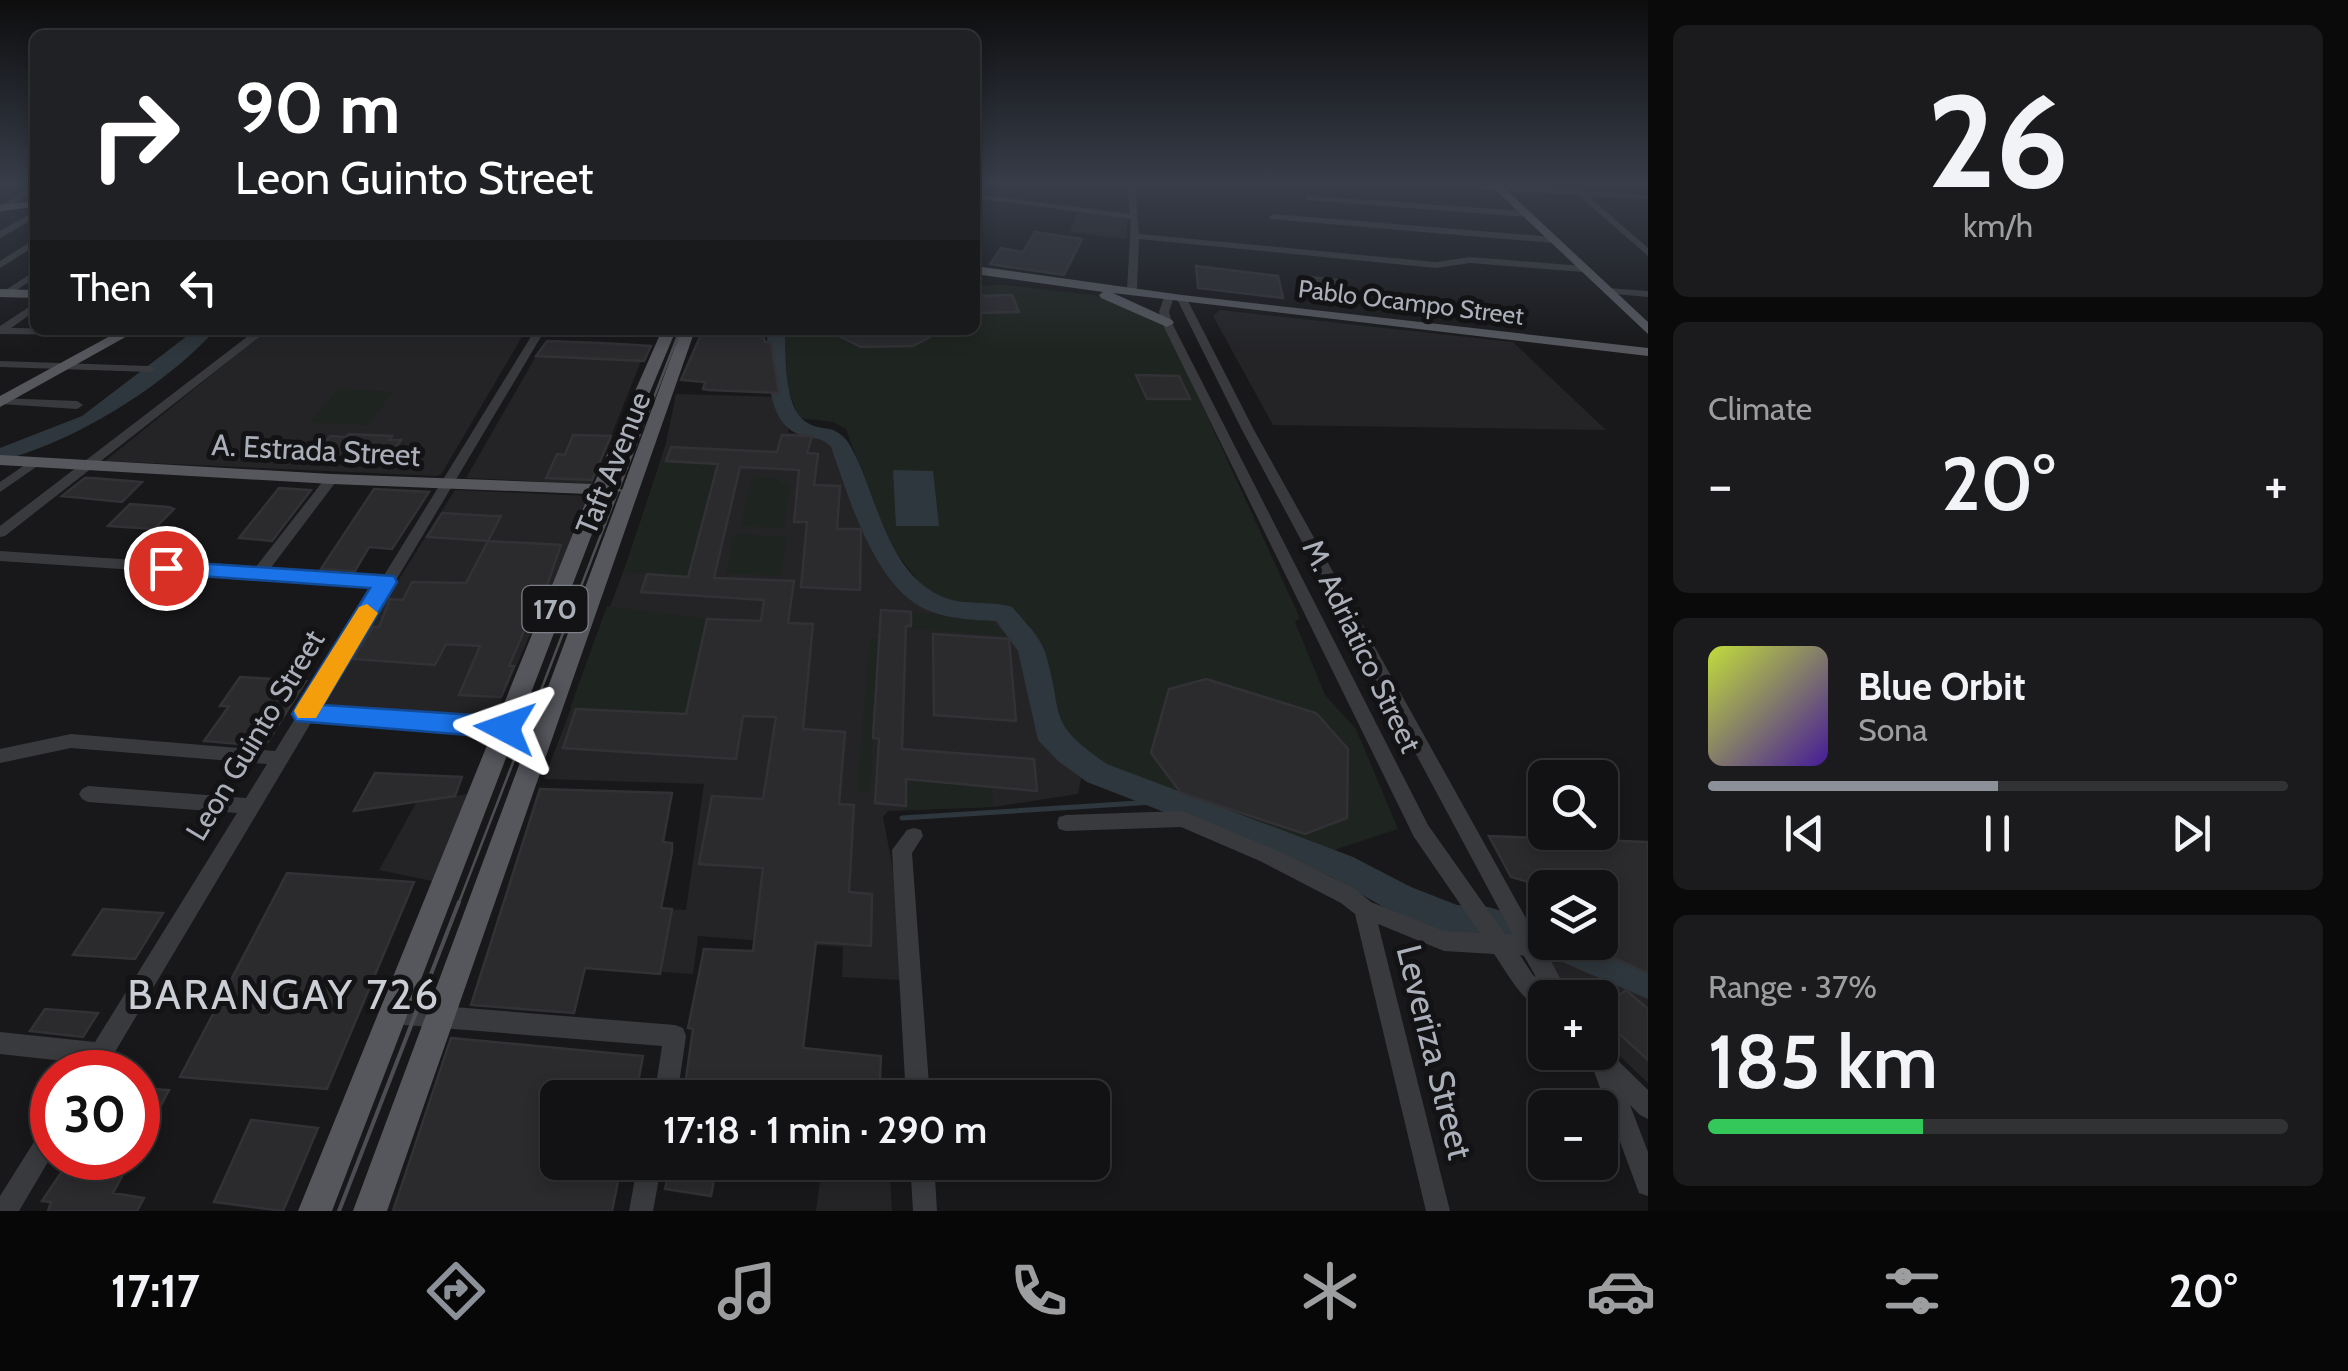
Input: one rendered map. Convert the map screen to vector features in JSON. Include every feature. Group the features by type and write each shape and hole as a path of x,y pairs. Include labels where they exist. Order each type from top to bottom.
{"main road":[{"path":"1553,240 1648,330"},
{"name":"Pablo Ocampo Street","path":"980,274 1176,298"},
{"name":"Pablo Ocampo Street","path":"980,274 1095,292 1648,352"},
{"path":"1095,292 1167,322"},
{"path":"3,294 30,294"},
{"path":"0,401 123,335"},
{"name":"Taft Avenue","path":"316,1211 505,728 668,335"},
{"name":"Taft Avenue","path":"370,1211 686,335"},
{"name":"A. Estrada Street","path":"0,460 332,480 630,491"},
{"path":"540,644 575,643"}],"street":[{"path":"1132,290 1134,240"},
{"path":"1171,240 1436,265 1470,260 1583,268"},
{"path":"1547,240 1553,240"},
{"path":"0,265 30,243"},
{"path":"3,294 30,277"},
{"path":"1607,291 1648,294"},
{"path":"1167,322 1164,312 1176,298"},
{"name":"M. Adriatico Street","path":"1176,298 1528,937"},
{"path":"0,331 30,310"},
{"name":"M. Adriatico Street","path":"1167,322 1420,831 1528,984"},
{"path":"0,331 30,331"},
{"path":"0,532 257,335"},
{"name":"Leon Guinto Street","path":"104,1050 537,335"},
{"path":"0,364 150,369"},
{"path":"0,401 77,405"},
{"path":"0,488 35,462"},
{"path":"258,575 332,480"},
{"path":"0,556 386,582"},
{"path":"305,714 505,728"},
{"path":"0,756 71,741 278,758"},
{"path":"88,794 250,806"},
{"path":"1066,823 1182,819 1267,855 1348,896 1364,909 1444,941 1528,944"},
{"path":"914,836 902,850 917,1080"},
{"name":"Leveriza Street","path":"1364,909 1438,1211"},
{"path":"392,1013 675,1036 667,1080"},
{"path":"0,1043 32,1050"},
{"path":"1603,1070 1648,1184"},
{"path":"1610,1070 1648,1107"},
{"path":"5,1211 30,1170"},
{"path":"640,1211 646,1180"},
{"path":"923,1180 925,1211"}],"shaded area":[{"path":"980,286 1101,296 1160,322 1167,329 1300,618 1295,622 1325,695 1356,729 1398,829 1328,852 1106,767 1072,745 1058,720 1029,625 1003,608 935,602 886,540 846,429 833,422 799,418 787,386 785,335 980,335"},
{"path":"1220,310 1513,342 1606,430 1273,425 1213,316"},
{"path":"261,335 523,335 437,476 105,461"},
{"path":"536,356 641,361 592,484 466,478"},
{"path":"338,389 393,392 367,425 311,422"},
{"path":"676,394 781,397 789,433 832,434 842,445 868,514 878,515 880,549 924,601 937,609 1003,619 1019,629 1039,726 1083,769 1078,794 993,807 888,811 883,817 896,885 901,980 842,977 843,947 698,936 693,974 485,960 504,901 686,910 704,784 544,779 629,557 666,443"},
{"path":"661,461 718,464 688,577 623,572"},
{"path":"893,470 933,471 939,526 896,526"},
{"path":"752,477 781,479 780,484 790,485 784,528 741,526"},
{"path":"455,490 590,496 492,722 318,708"},
{"path":"734,534 787,537 780,576 726,573"},
{"path":"607,606 707,619 813,624 804,719 570,708"},
{"path":"911,612 990,621 1007,636 911,629"},
{"path":"870,638 878,638 870,793 857,791"},
{"path":"910,779 992,787 993,807 905,810"},
{"path":"473,793 437,882 379,870 416,803"},
{"path":"1549,960 1575,960 1648,992 1648,1083 1618,1054 1618,980 1560,980"},
{"path":"820,1180 890,1180 892,1211 816,1211"}],"building":[{"path":"1030,240 1082,240 1064,275 990,264 1001,248 1023,252"},
{"path":"1196,266 1278,276 1283,298 1198,288"},
{"path":"1310,277 1345,281 1349,297 1313,293"},
{"path":"1012,295 1019,312 980,313 980,296"},
{"path":"701,335 763,335 765,342 771,342 779,393 708,390 703,389 705,382 681,380"},
{"path":"837,335 934,335 913,346 861,347"},
{"path":"547,341 651,346 644,361 536,356"},
{"path":"1136,375 1179,376 1190,399 1147,399"},
{"path":"349,434 401,440 390,456 377,456 372,462 330,460 334,456 315,455 330,436"},
{"path":"573,435 611,436 592,480 546,478 557,454 565,455"},
{"path":"782,435 812,436 807,453 818,454 814,485 840,486 837,529 861,529 860,590 801,587 807,522 794,522 799,470 740,467 714,578 794,581 788,623 813,624 803,729 845,732 839,804 854,805 849,892 872,894 871,946 816,942 803,1048 881,1056 880,1080 686,1080 693,1029 688,1028 704,949 753,951 763,868 699,864 712,796 763,799 776,717 743,716 736,759 563,748 576,709 686,714 707,619 761,621 764,600 641,592 647,574 688,577 718,464 666,461 671,447 777,452"},
{"path":"85,478 142,482 122,502 62,496"},
{"path":"279,488 311,490 272,541 239,538"},
{"path":"374,489 429,492 392,549 369,547 355,571 321,569"},
{"path":"130,504 174,509 154,529 108,526"},
{"path":"442,513 501,516 488,541 427,537"},
{"path":"488,541 561,545 541,603 536,603 509,666 514,666 501,697 459,695 480,646 446,644 435,665 353,659 373,627 379,627 390,599 403,600 412,582 466,583"},
{"path":"881,610 911,612 911,626 906,626 902,749 1034,759 1037,791 906,779 906,806 875,803 879,739 873,738"},
{"path":"933,634 1009,639 1016,721 934,715"},
{"path":"240,677 306,681 265,746 204,741 229,706 220,706"},
{"path":"1206,679 1316,713 1348,749 1347,818 1305,834 1181,793 1151,753 1169,689"},
{"path":"375,773 462,777 455,796 354,811"},
{"path":"540,789 672,793 663,842 672,843 672,852 661,908 672,909 660,974 585,968 574,1013 471,1005"},
{"path":"1489,836 1528,837 1528,850 1618,850 1618,841 1648,842 1648,973 1618,960 1618,870 1528,870 1528,882 1511,877"},
{"path":"287,873 414,882 327,1089 180,1077"},
{"path":"103,909 163,913 135,959 73,955"},
{"path":"1626,990 1648,1009 1648,1060 1618,1032 1618,996"},
{"path":"45,1009 98,1013 83,1037 30,1031"},
{"path":"451,1038 643,1056 638,1080 540,1080 540,1180 618,1180 612,1211 393,1211"},
{"path":"160,1089 169,1090 160,1107"},
{"path":"251,1120 318,1128 283,1211 214,1202"},
{"path":"56,1180 120,1180 113,1193 144,1198 137,1211 48,1211 51,1202 42,1201"},
{"path":"667,1180 714,1180 711,1196 665,1189"}],"waterway":[{"path":"0,455 89,420 200,335"},
{"path":"776,335 782,391 789,414 797,425 831,434 841,446 888,557 917,593 934,603 1003,613 1031,649 1048,732 1068,753 1097,773 1342,867 1399,898 1457,921 1488,923 1528,934"},
{"path":"902,818 1170,801"},
{"path":"1597,960 1648,981"}],"tram line":[{"path":"458,905 678,335"},
{"path":"339,1211 459,902"}],"slow traffic":[{"path":"307,711 367,613"}],"district":[{"name":"BARANGAY 726","path":"284,994"}],"route":[{"path":"166,568 386,582 305,714 505,728"}]}
